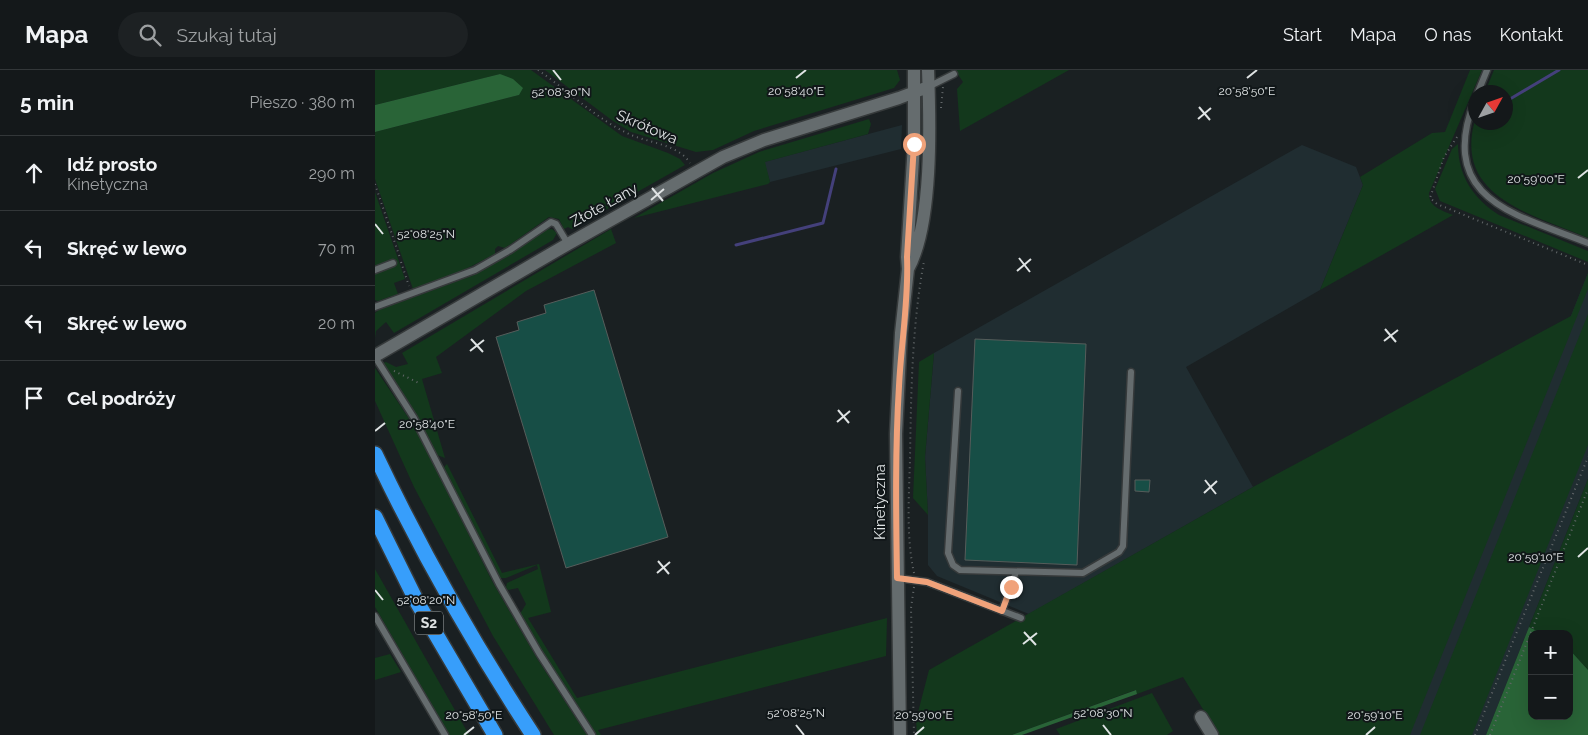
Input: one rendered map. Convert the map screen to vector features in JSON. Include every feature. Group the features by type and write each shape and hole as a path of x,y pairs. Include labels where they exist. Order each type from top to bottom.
{"highway":[{"name":"S2","path":"375,454 453,605 490,669 533,735"},
{"name":"S2","path":"375,517 417,602 492,732"}],"street":[{"name":"Kinetyczna","path":"900,735 896,434 901,333 908,269 907,257 914,151 914,70"},
{"name":"Kinetyczna","path":"908,269 917,252 924,218 929,142 928,70"},
{"name":"Złote Łany","path":"375,356 567,244 723,157 764,140 929,87"},
{"path":"1201,717 1213,735"}],"lane":[{"path":"1481,85 1487,70"},
{"path":"929,87 954,74"},
{"path":"1468,122 1464,147 1467,166 1477,187 1487,198 1512,214 1588,244"},
{"path":"375,307 475,270 510,250 551,222 556,224 567,244"},
{"path":"375,270 393,263"},
{"path":"375,356 383,372 414,418 499,584 539,653 591,735"},
{"path":"958,392 949,557 953,565 960,570 1083,573 1122,549 1131,372"},
{"path":"1002,611 1015,572"},
{"path":"897,578 927,582 1021,618"},
{"path":"375,616 445,735"}],"path":[{"name":"Skrótowa","path":"538,70 614,127 686,157 695,172"},
{"path":"941,112 942,80"},
{"path":"1466,128 1454,140 1444,157 1430,198 1437,204 1588,265"},
{"path":"375,184 412,294"},
{"path":"914,735 911,608 914,579 909,483 911,395 917,305 926,253"},
{"path":"383,372 389,369 421,384"},
{"path":"1475,735 1588,457"},
{"path":"1490,735 1588,489"}],"shaded area":[{"path":"902,125 901,149 770,182 764,162"},
{"path":"1302,145 1356,167 1363,185 1320,290 1186,367 1253,487 1029,614 937,576 928,565 925,457 934,353"},
{"path":"1588,273 1588,479 1486,735 1404,735"}],"green space":[{"path":"375,70 531,70 622,136 668,153 680,159 685,165 572,229 568,227 564,229 559,219 549,217 505,248 498,246 495,249 495,254 458,273 413,289 375,179 375,132 519,95 500,74 375,105"},
{"path":"545,70 897,70 900,80 894,88 754,131 713,150 696,152 631,132 613,121"},
{"path":"955,70 1069,70 960,131 957,89 963,82"},
{"path":"1470,70 1482,70 1476,85 1468,85 1468,102 1429,193 1429,198 1434,205 1453,215 1320,290 1363,185 1360,177 1432,133 1445,132"},
{"path":"1494,70 1588,70 1588,238 1522,211 1503,199 1487,185 1476,168 1471,146 1473,130 1513,130 1513,85 1488,85"},
{"path":"500,74 513,79 523,88 519,95 375,132 375,105"},
{"path":"869,119 871,124 868,134 765,162 770,182 768,184 634,218 713,173 759,152"},
{"path":"1458,144 1464,176 1475,194 1482,201 1499,215 1588,251 1588,262 1440,201 1435,189 1452,149"},
{"path":"375,192 405,279 394,283 398,294 378,301 375,300 375,272 396,265 395,260 375,267"},
{"path":"552,229 557,233 553,240 394,333 386,322 376,331 375,338 375,313 379,310 474,275 508,256 545,230"},
{"path":"611,229 616,243 526,291 436,357 442,373 422,379 445,458 437,455 417,417 383,363 386,362 396,367 408,364 402,353"},
{"path":"1588,273 1588,289 1410,735 1219,735 1183,677 1137,694 1135,690 1012,735 917,735 916,720 929,670 1253,487 1571,316"},
{"path":"1588,314 1588,445 1472,735 1420,735"},
{"path":"934,353 925,457 928,515 913,498 919,362"},
{"path":"375,368 416,429 492,581 538,660 587,735 554,735 493,636 414,487 375,401"},
{"path":"447,464 502,573 539,564 551,612 528,618 577,698 887,618 886,656 598,730 601,735 595,735 551,667 520,614 526,604 518,588 508,590 506,587 507,583 538,569 537,565 506,578 499,578 444,467"},
{"path":"1588,479 1588,670 1573,653 1573,630 1535,630 1529,627"},
{"path":"375,569 469,735 449,735 375,607"},
{"path":"1529,627 1535,630 1528,630 1528,720 1573,720 1573,653 1588,670 1588,735 1486,735"},
{"path":"390,654 401,672 375,680 375,658"},
{"path":"1136,690 1137,694 1022,735 1012,735"},
{"path":"1152,693 1173,731 1167,735 1060,735 1056,729"}],"building":[{"path":"594,290 668,537 566,568 496,337 519,330 517,322 546,313 544,305"},
{"path":"975,339 1086,344 1077,565 965,560"},
{"path":"1135,480 1150,480 1149,492 1135,491"}],"waterway":[{"path":"1513,97 1559,70"},
{"path":"736,245 823,223 836,169"}],"route":[{"path":"914,144 908,226 908,269 901,333 896,434 897,578 921,580 1002,611 1011,587"}]}
